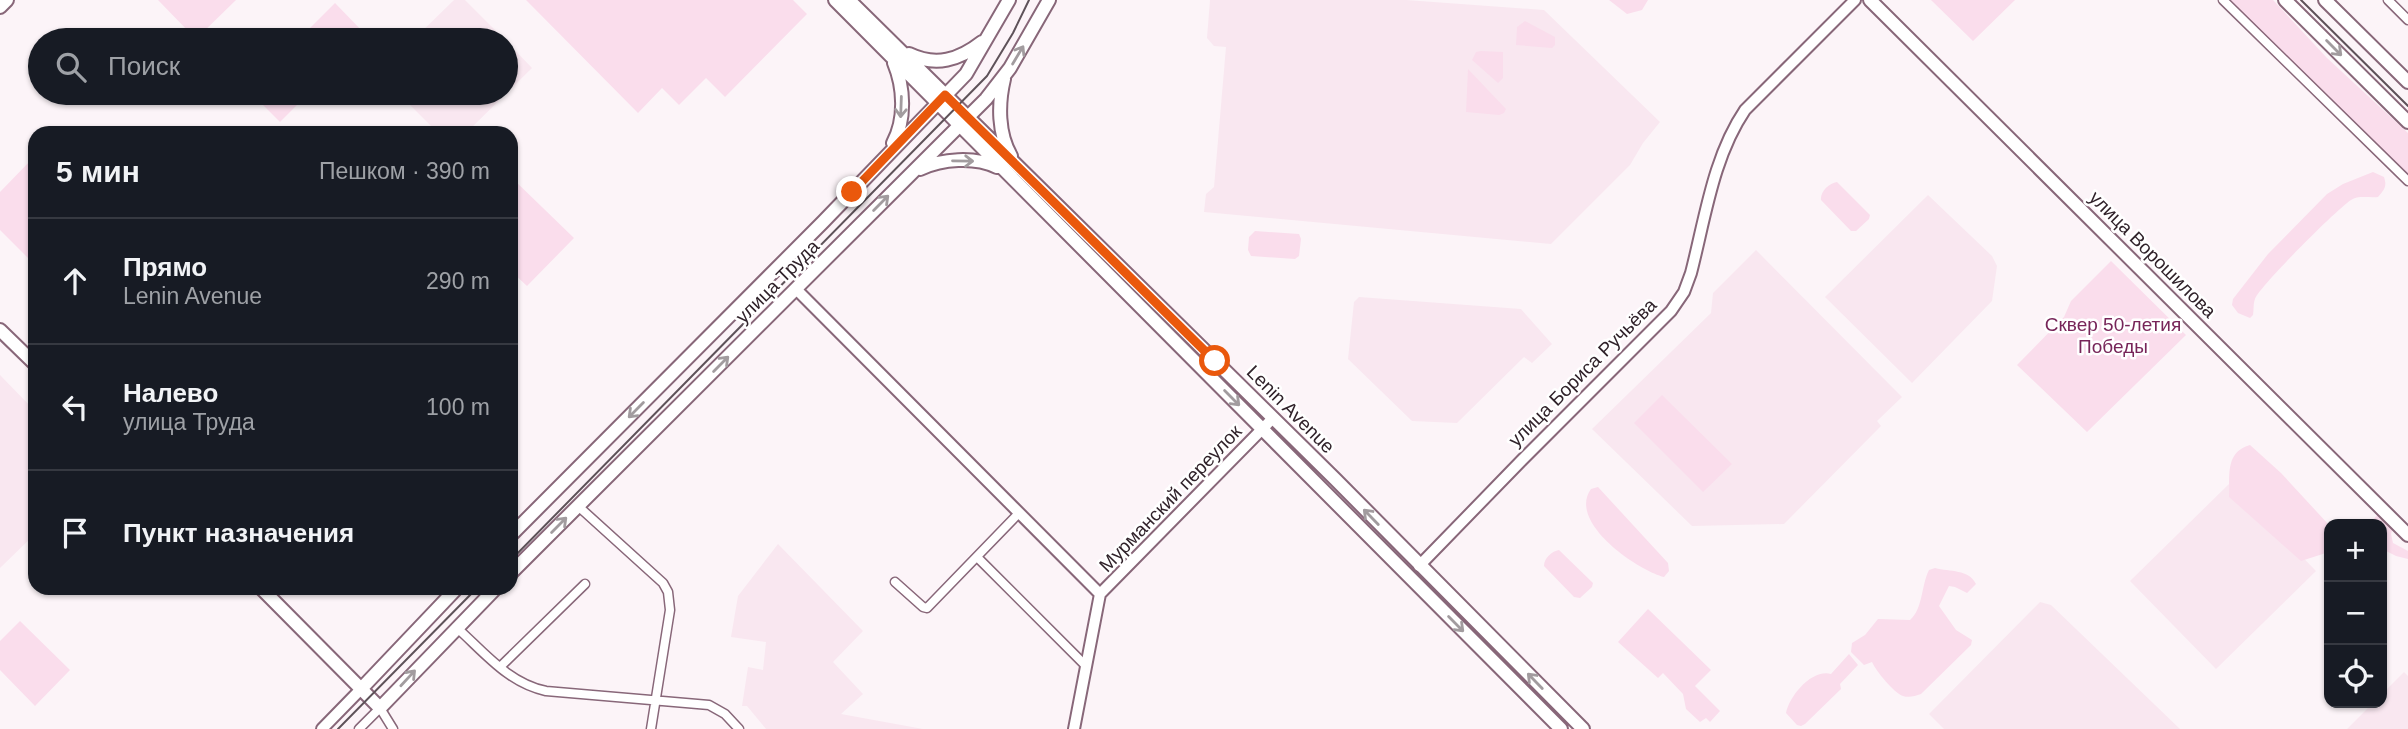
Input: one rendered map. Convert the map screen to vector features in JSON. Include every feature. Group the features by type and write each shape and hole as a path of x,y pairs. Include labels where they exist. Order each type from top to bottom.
{"main road":[{"path":"0,7 7,0"},
{"name":"Lenin Avenue","path":"835,0 895,52"},
{"name":"Lenin Avenue","path":"849,0 963,122 1273,418 1583,729"},
{"name":"улица Труда","path":"518,528 966,74 1009,0"},
{"name":"улица Труда","path":"518,566 963,122 1005,75 1049,0"},
{"name":"улица Ворошилова","path":"1870,0 2408,535"},
{"path":"2285,0 2408,122"},
{"path":"2325,0 2408,82"},
{"path":"886,157 899,133 902,113 895,52 918,59 950,60 965,55 987,37"},
{"path":"1005,75 1001,90 1000,119 1013,171"},
{"path":"913,172 932,164 968,161 1013,171"},
{"name":"Lenin Avenue","path":"1013,171 1557,728"},
{"path":"0,330 28,357"},
{"name":"улица Бориса Ручьёва","path":"1408,576 1419,566"},
{"path":"268,595 380,708 489,595"},
{"path":"361,690 450,595"}],"street":[{"name":"улица Бориса Ручьёва","path":"1419,566 1521,460 1671,312 1684,292 1691,273 1721,154 1732,128 1745,110 1854,0"},
{"path":"2223,0 2408,181"},
{"path":"2388,0 2408,20"},
{"path":"796,289 1100,594"},
{"name":"Мурманский переулок","path":"1074,729 1100,594 1273,418"},
{"path":"578,506 663,583 668,592 670,610 651,729"},
{"path":"895,582 927,608 1019,513"},
{"path":"976,556 1086,666"},
{"path":"500,667 585,584"},
{"path":"456,627 511,677 528,687 717,708 739,729"},
{"path":"322,729 361,690"},
{"path":"359,729 380,708 393,729"}],"shaded area":[{"path":"454,0 465,0 493,28 425,28"},
{"path":"1210,0 1406,0 1544,10 1660,122 1630,165 1551,244 1204,212 1206,194 1214,187 1226,47 1214,46 1207,38"},
{"path":"518,53 532,68 518,82"},
{"path":"410,105 494,105 473,126 431,126"},
{"path":"1928,195 1992,256 1997,266 1992,301 1912,383 1825,297"},
{"path":"1756,250 1902,397 1877,421 1881,426 1784,524 1692,526 1592,429 1711,313 1713,293"},
{"path":"1359,297 1521,309 1552,344 1532,363 1524,357 1457,423 1412,421 1348,359 1354,302"},
{"path":"0,375 28,404 28,541 0,568"},
{"path":"2230,483 2316,571 2216,669 2130,581"},
{"path":"778,544 863,631 833,662 863,694 841,714 923,729 766,729 747,706 742,706 748,667 763,670 766,642 731,637 738,596"},
{"path":"2040,602 2051,605 2180,729 1944,729 1929,714"},
{"path":"2404,672 2408,676 2408,729 2347,729 2368,708 2387,708 2387,689"}],"green space":[{"path":"158,0 236,0 207,28 185,28"},
{"path":"526,0 793,0 807,14 725,97 706,78 679,105 662,88 638,113"},
{"path":"1609,0 1648,0 1642,10 1627,14"},
{"path":"1931,0 2015,0 1973,41"},
{"path":"2227,0 2273,0 2327,58 2408,133 2408,174"},
{"path":"335,3 359,28 310,28"},
{"path":"1525,21 1555,37 1555,45 1552,48 1516,45 1517,27"},
{"path":"1476,52 1503,52 1503,78 1498,83 1472,60"},
{"path":"1468,69 1506,109 1504,113 1499,115 1466,112"},
{"path":"263,105 297,105 280,122"},
{"path":"28,163 28,258 0,230 0,192"},
{"path":"2373,172 2385,180 2385,187 2378,197 2357,198 2343,206 2259,292 2254,301 2253,315 2250,318 2238,313 2232,305 2233,299 2268,254 2327,194 2343,184"},
{"path":"1837,182 1870,215 1856,231 1851,231 1821,200 1826,188"},
{"path":"518,184 574,238 527,286 518,278"},
{"path":"1255,231 1299,234 1299,256 1295,259 1251,256 1248,250 1249,237"},
{"name":"Сквер 50-летия Победы","path":"2111,261 2186,335 2087,432 2017,365 2064,317 2071,301"},
{"path":"1662,395 1732,464 1703,492 1634,423"},
{"path":"2250,445 2281,473 2324,520 2324,554 2301,561 2229,497 2230,465 2242,448"},
{"path":"1598,487 1668,563 1669,571 1664,577 1652,573 1623,555 1596,530 1588,516 1586,502 1591,489"},
{"path":"2381,511 2394,524 2391,534 2393,543 2408,551 2408,559 2387,552 2387,519 2374,519"},
{"path":"1559,550 1593,583 1580,598 1574,597 1544,566 1549,555"},
{"path":"1935,568 1964,573 1976,584 1967,593 1949,586 1939,606 1956,630 1972,640 1971,645 1921,694 1905,697 1890,686 1872,662 1864,665 1851,652 1852,643 1865,635 1878,619 1910,620 1920,604 1926,576 1929,570"},
{"path":"1648,609 1711,670 1695,686 1720,711 1710,722 1706,718 1700,722 1686,709 1683,694 1663,673 1658,678 1618,642"},
{"path":"20,621 70,670 35,706 0,670 0,641"},
{"path":"1849,654 1858,665 1840,684 1841,689 1805,724 1797,725 1786,713 1797,691 1817,675 1831,674"}],"tram line":[{"path":"518,553 987,76 1029,0"},
{"path":"2301,0 2408,106"},
{"path":"338,729 470,595"}],"route":[{"path":"852,192 945,95 1215,361"}]}
